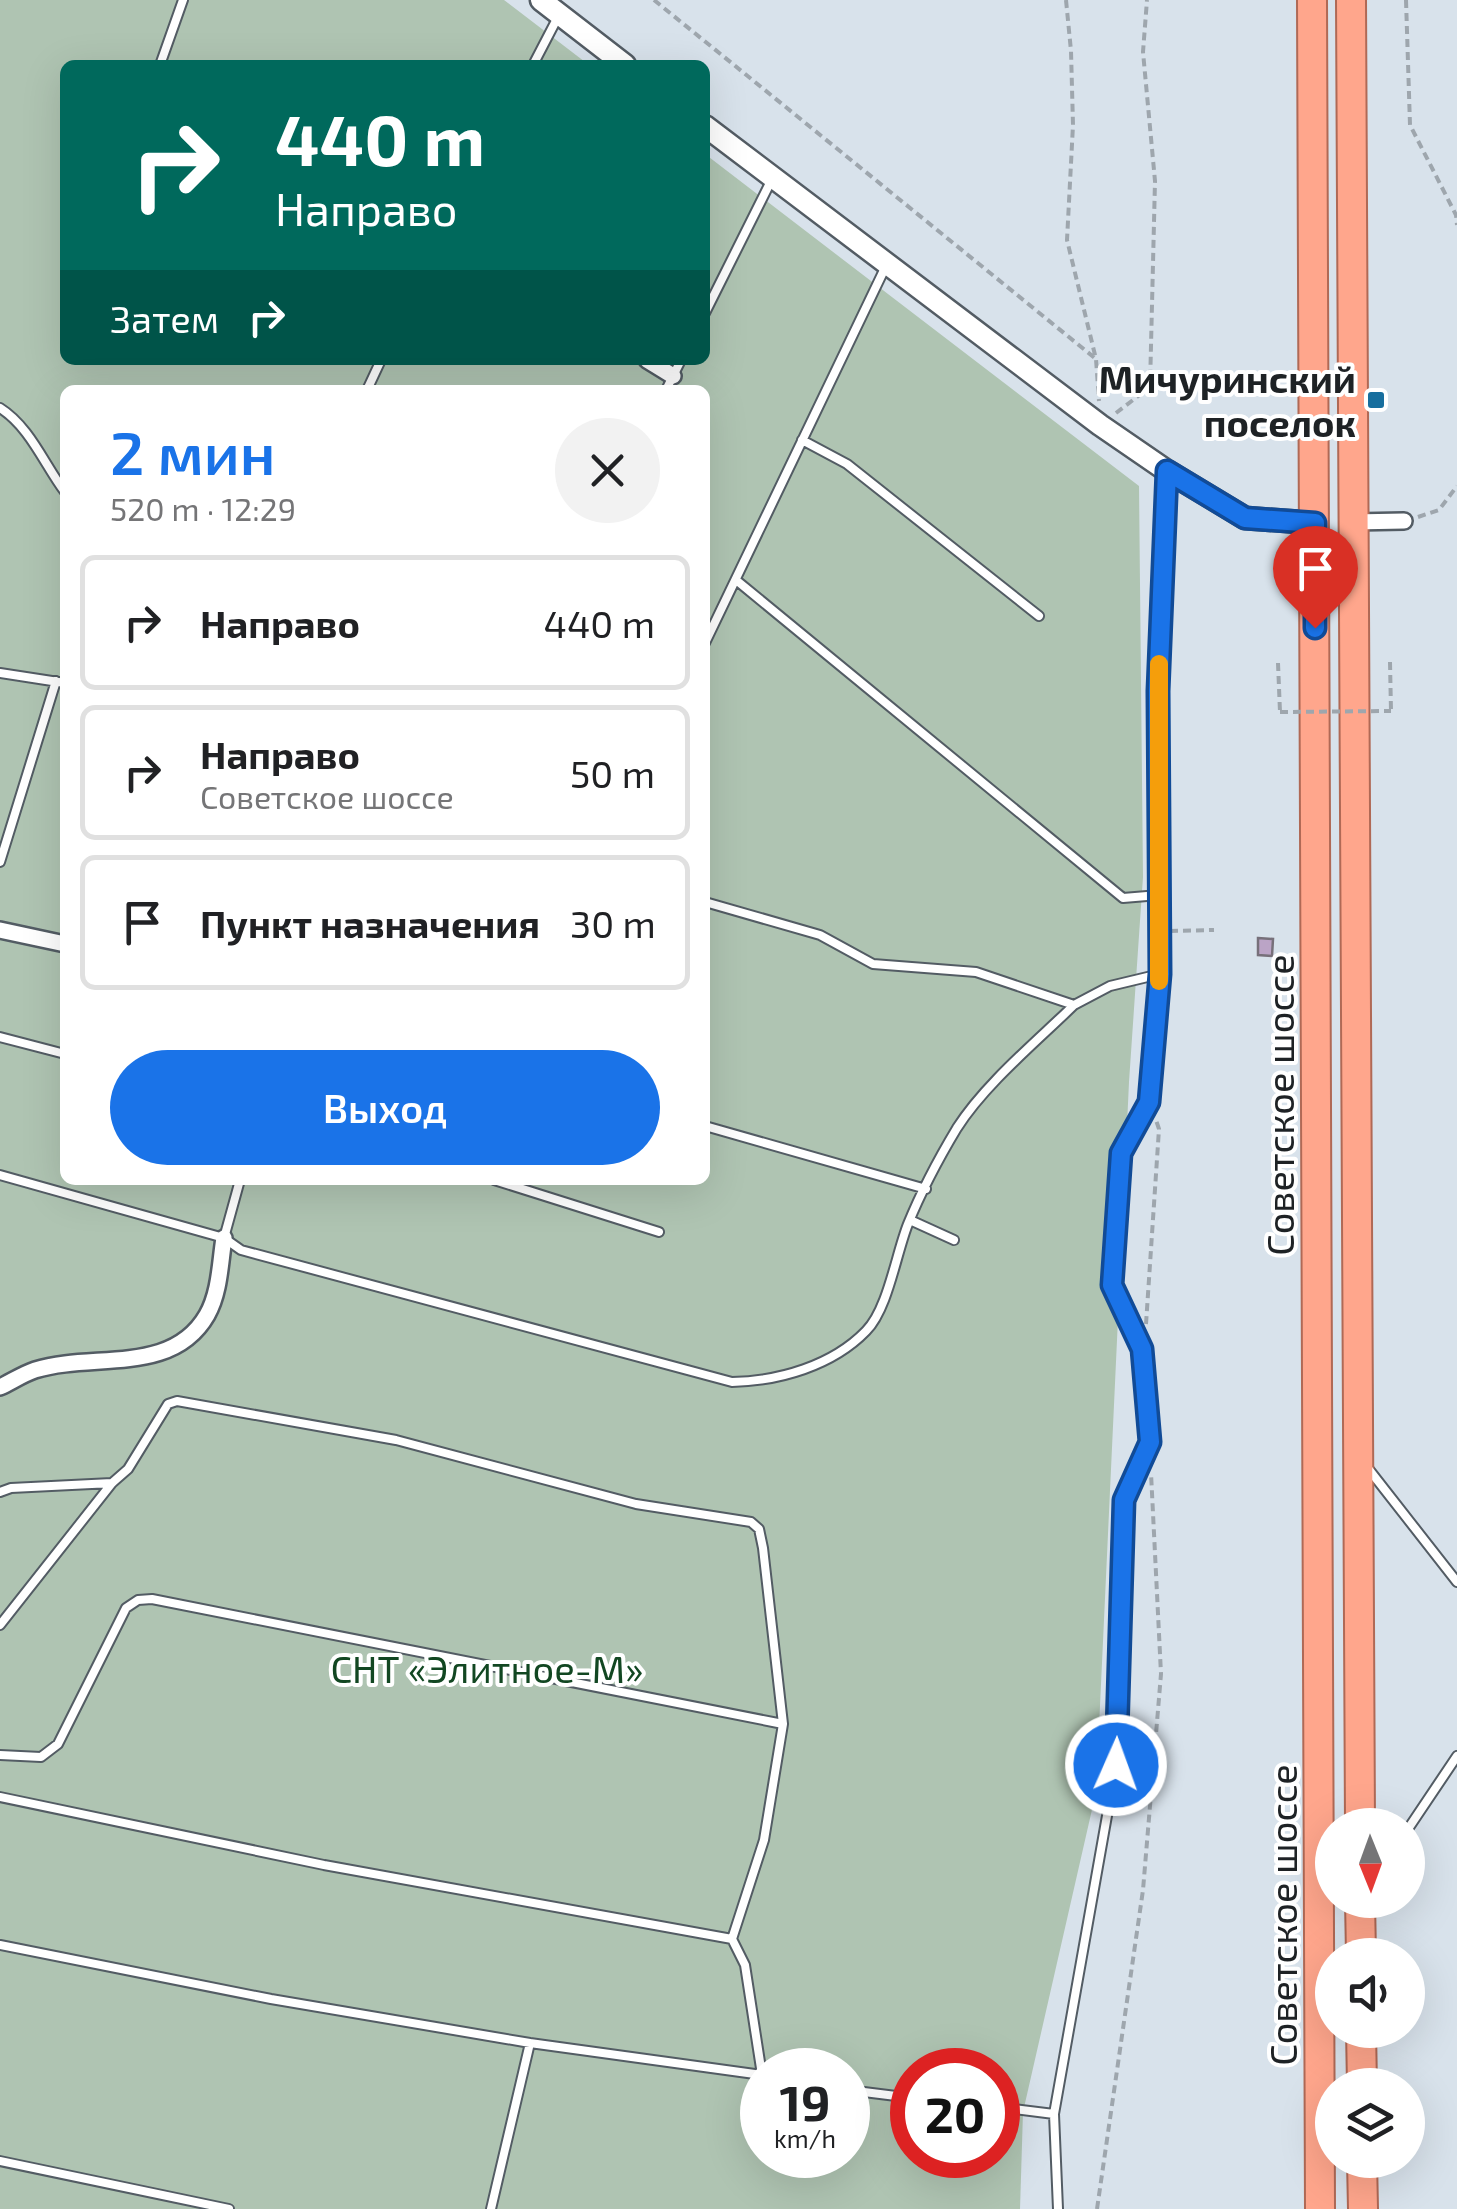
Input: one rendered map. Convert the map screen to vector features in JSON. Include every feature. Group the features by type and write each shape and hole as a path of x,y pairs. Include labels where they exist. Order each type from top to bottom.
{"highway":[{"name":"Советское шоссе","path":"1312,0 1319,2209"},
{"name":"Советское шоссе","path":"1351,0 1360,1808"},
{"path":"1315,523 1353,522"},
{"path":"1362,2178 1363,2209"}],"street":[{"path":"541,0 618,60"},
{"path":"710,130 1100,425 1167,471 1245,518 1315,523"},
{"path":"652,365 670,383"},
{"path":"1353,522 1404,521"},
{"path":"0,930 60,943"},
{"path":"0,1387 35,1370 163,1353 183,1342 207,1316 217,1290 224,1238"}],"lane":[{"path":"162,60 182,0"},
{"path":"535,60 560,16"},
{"path":"710,302 774,177"},
{"path":"710,633 887,264"},
{"path":"0,408 24,428 60,484"},
{"path":"802,440 847,464 1040,616"},
{"path":"1058,2209 1054,2114 1116,1765 1124,1500 1150,1442 1142,1349 1112,1285 1121,1153 1149,1102 1160,974 1158,691 1167,471"},
{"path":"736,580 1123,898 1159,895"},
{"path":"0,672 60,682 0,862"},
{"path":"710,903 820,935 873,964 976,972 1074,1005"},
{"path":"0,1175 224,1238 241,1250 423,1301 714,1378 746,1382 800,1372 867,1331 879,1311 910,1220 959,1125 1009,1068 1074,1005 1110,986 1160,974"},
{"path":"0,1036 60,1053"},
{"path":"710,1127 926,1189"},
{"path":"224,1238 239,1185"},
{"path":"510,1185 659,1232"},
{"path":"910,1220 954,1240"},
{"path":"0,1625 112,1483 128,1469 168,1404 177,1401 396,1440 636,1504 751,1522 759,1530 763,1548 783,1724 764,1840 732,1940 744,1966 759,2048"},
{"path":"1359,1457 1457,1582"},
{"path":"0,1492 112,1483"},
{"path":"0,1755 41,1757 58,1744 126,1608 138,1600 152,1599 783,1724"},
{"path":"1422,1808 1457,1756"},
{"path":"0,1797 324,1866 732,1940"},
{"path":"0,1945 271,1999 530,2043 740,2072"},
{"path":"490,2209 530,2043"},
{"path":"1020,2110 1054,2114"},
{"path":"0,2161 229,2209"}],"path":[{"path":"654,0 1096,359"},
{"path":"1066,0 1072,52 1073,126 1067,240 1096,359 1100,425"},
{"path":"1100,425 1150,386 1155,181 1143,52 1148,0"},
{"path":"1406,0 1410,125 1456,215 1457,225"},
{"path":"1404,521 1439,510 1457,486"},
{"path":"1278,662 1280,712 1317,712 1391,710 1390,662"},
{"path":"1180,930 1214,930"},
{"path":"1142,1349 1159,1128 1149,1102"},
{"path":"1097,2209 1143,1890 1161,1674 1150,1442"}],"green space":[{"name":"СНТ «Элитное-М»","path":"0,0 504,0 582,60 60,60 60,365 710,365 710,158 1139,486 1143,877 1129,1082 1096,1792 1023,2112 1020,2209 0,2209"}],"building":[{"path":"1258,938 1273,939 1272,956 1258,955"}],"slow traffic":[{"path":"1159,664 1159,981"}],"place":[{"name":"Мичуринский поселок","path":"1376,400"}],"route":[{"path":"1116,1765 1124,1500 1150,1442 1142,1349 1112,1285 1121,1153 1149,1102 1160,974 1158,691 1167,471 1245,518 1315,523 1315,628"}]}
